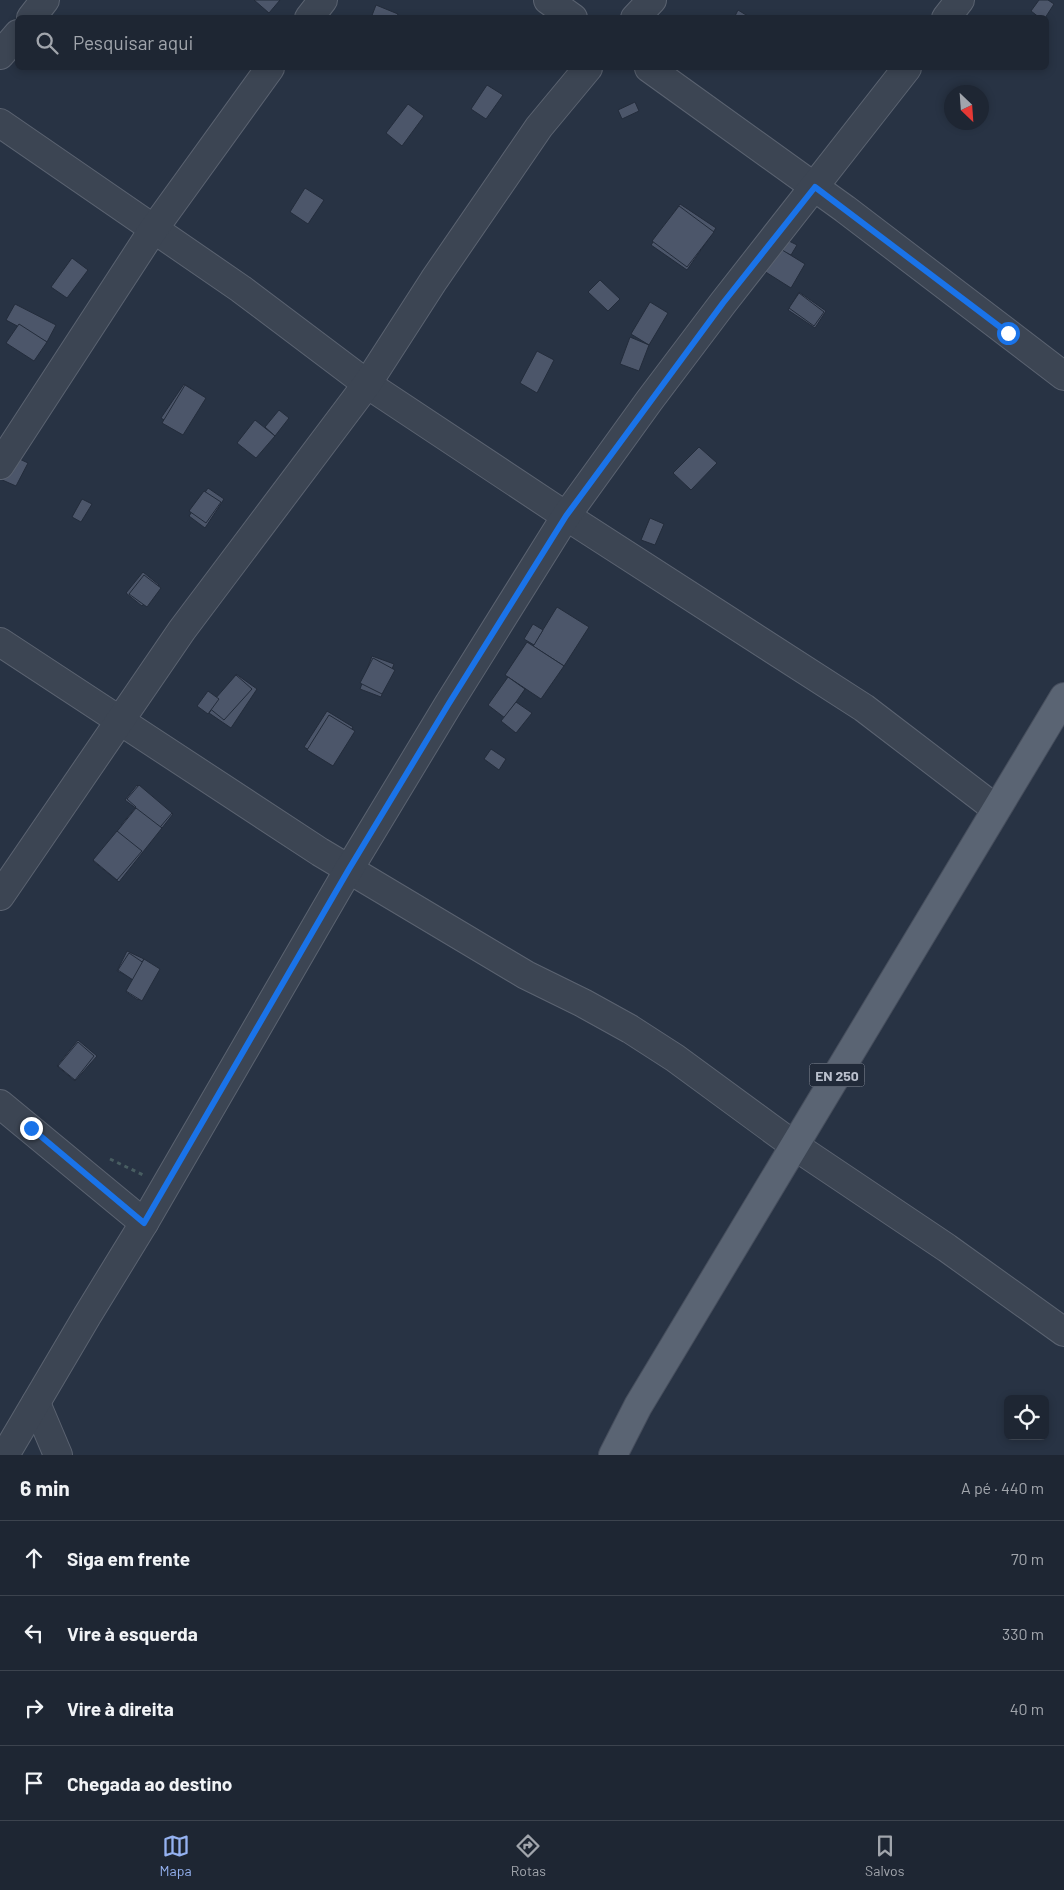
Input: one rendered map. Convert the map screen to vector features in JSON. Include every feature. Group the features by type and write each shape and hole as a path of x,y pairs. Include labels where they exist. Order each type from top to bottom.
{"main road":[{"name":"EN 250","path":"613,1455 638,1406 1064,697"}],"street":[{"path":"34,15 46,0"},
{"path":"311,15 323,0"},
{"path":"548,0 569,15"},
{"path":"638,15 652,0"},
{"path":"948,15 960,0"},
{"path":"0,55 15,38"},
{"path":"0,465 153,230 269,70"},
{"path":"0,896 182,630 367,384 539,127 586,70"},
{"path":"652,70 815,187 1064,376"},
{"path":"5,1455 144,1223 349,869 448,705 566,516 655,394 906,70"},
{"path":"0,123 241,289 367,384 566,516 864,708 996,809"},
{"path":"0,642 320,852 526,975 630,1029 675,1058 795,1146 947,1248 1064,1332"},
{"path":"0,1104 144,1223"},
{"path":"36,1403 58,1455"}],"building":[{"path":"254,0 280,0 269,13"},
{"path":"1039,0 1048,0 1054,4 1047,15 1036,15 1031,11"},
{"path":"376,5 398,14 398,15 372,15"},
{"path":"738,10 746,15 736,15"},
{"path":"487,85 503,95 486,119 471,109"},
{"path":"635,102 639,111 622,119 618,110"},
{"path":"408,104 424,116 402,146 386,133"},
{"path":"305,188 324,200 308,224 290,212"},
{"path":"680,204 716,228 687,270 651,245"},
{"path":"679,206 714,232 687,267 652,241"},
{"path":"783,238 797,245 791,255 778,249"},
{"path":"779,248 805,264 791,288 764,271"},
{"path":"72,258 88,270 67,298 51,287"},
{"path":"600,280 620,299 608,311 588,292"},
{"path":"799,292 826,311 815,328 788,310"},
{"path":"799,293 824,312 814,326 789,308"},
{"path":"650,302 668,313 649,345 631,334"},
{"path":"15,304 56,325 47,342 6,320"},
{"path":"19,324 47,342 34,361 6,343"},
{"path":"630,337 649,345 639,371 620,364"},
{"path":"537,351 554,360 537,393 520,383"},
{"path":"184,384 205,398 183,432 161,418"},
{"path":"185,385 206,398 183,435 162,423"},
{"path":"279,410 289,418 275,436 265,427"},
{"path":"255,420 275,436 256,458 237,443"},
{"path":"699,447 717,463 691,490 673,473"},
{"path":"7,453 28,463 16,486 0,479 0,467"},
{"path":"208,488 224,499 205,528 189,516"},
{"path":"204,491 221,502 206,523 189,511"},
{"path":"82,499 92,504 81,522 72,517"},
{"path":"650,518 664,524 655,545 641,540"},
{"path":"143,572 159,585 142,606 126,593"},
{"path":"144,575 161,588 147,607 129,594"},
{"path":"557,607 589,627 564,666 533,646"},
{"path":"533,624 543,630 534,645 524,639"},
{"path":"527,642 564,666 541,699 505,675"},
{"path":"372,656 394,664 381,697 360,689"},
{"path":"373,658 395,670 382,694 360,683"},
{"path":"236,674 257,689 231,728 209,713"},
{"path":"236,675 252,689 224,720 208,707"},
{"path":"508,677 525,689 505,718 488,705"},
{"path":"208,691 219,699 208,714 197,706"},
{"path":"516,702 532,713 516,733 501,721"},
{"path":"327,711 353,727 331,763 304,747"},
{"path":"329,715 355,731 333,766 307,750"},
{"path":"491,749 506,759 499,770 484,759"},
{"path":"137,785 173,814 162,828 125,800"},
{"path":"139,785 172,813 145,845 121,825 136,807 127,799"},
{"path":"136,808 162,828 119,882 93,861"},
{"path":"117,831 142,851 117,880 93,860"},
{"path":"127,951 144,959 134,979 117,971"},
{"path":"129,953 157,972 138,1000 126,992 133,980 118,970"},
{"path":"144,959 160,969 142,1001 126,991"},
{"path":"78,1040 97,1056 75,1081 57,1066"},
{"path":"78,1042 94,1056 75,1080 58,1066"}],"route":[{"path":"31,1128 144,1223 349,869 448,705 566,516 723,303 815,187 1008,333"}]}
